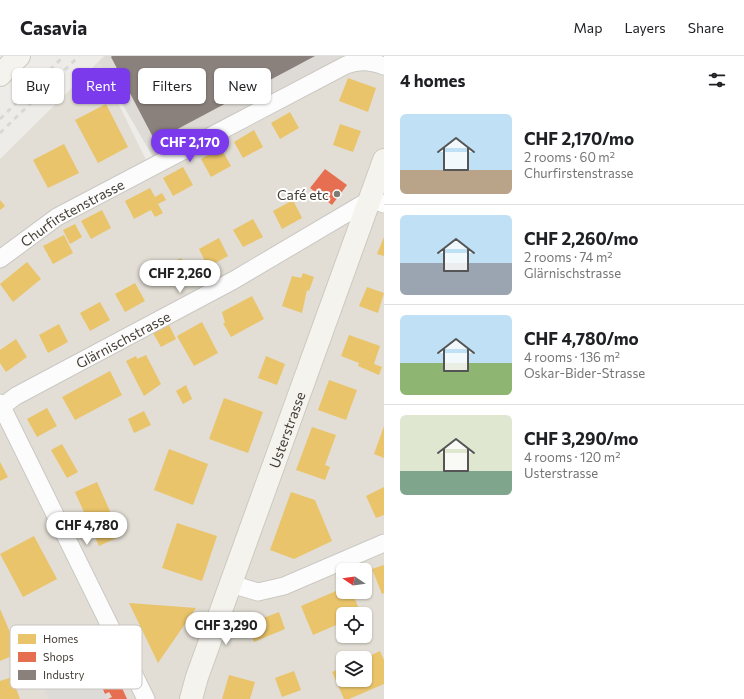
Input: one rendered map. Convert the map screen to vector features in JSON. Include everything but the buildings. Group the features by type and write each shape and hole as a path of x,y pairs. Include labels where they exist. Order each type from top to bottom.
{"street":[{"path":"0,75 19,56"},
{"name":"Churfirstenstrasse","path":"0,259 57,216 346,65 355,62 367,61 384,66"},
{"name":"Usterstrasse","path":"191,699 197,677 231,584 377,201 384,160"},
{"name":"Glärnischstrasse","path":"1,406 16,396 234,280 377,201"},
{"path":"1,406 109,625"},
{"path":"231,584 258,592 284,586 384,543"},
{"path":"141,689 146,699"}],"shaded area":[{"path":"104,56 346,56 271,95 271,68 214,68 214,104 254,104 153,157 122,104 130,104 130,68 101,68 98,62"},
{"path":"98,62 101,68 92,68"},
{"path":"346,65 384,66 384,699 0,699 0,159 56,104 64,104 64,96 72,88 72,104 119,104 150,168"},
{"path":"44,689 103,689 107,699 48,699"}],"railway":[{"path":"0,119 64,56"},
{"path":"0,133 79,56"}],"place":[{"name":"Café etc","path":"337,194"}]}
